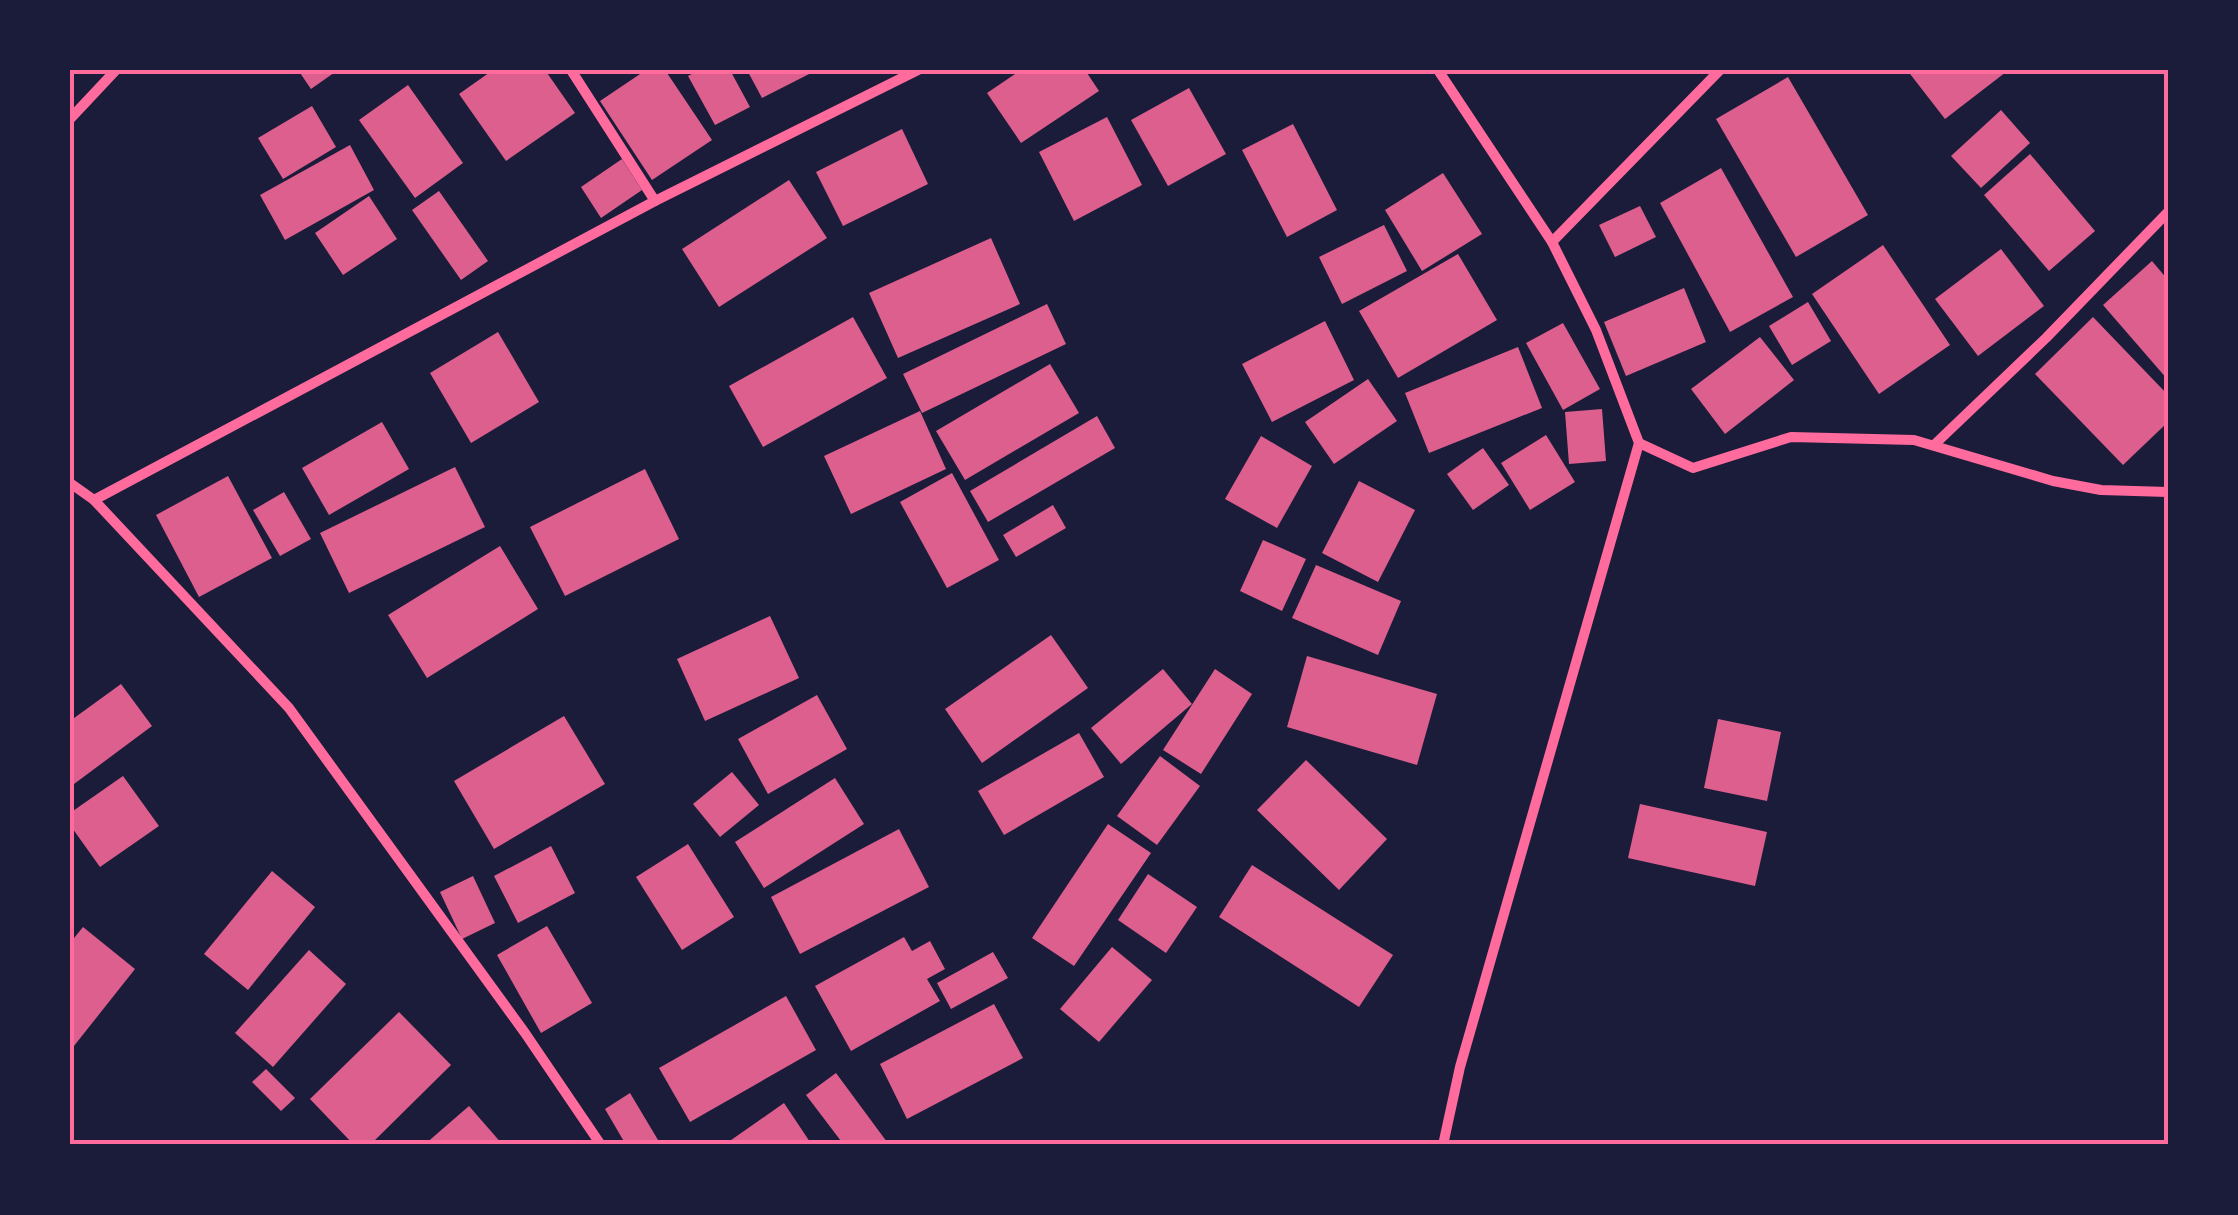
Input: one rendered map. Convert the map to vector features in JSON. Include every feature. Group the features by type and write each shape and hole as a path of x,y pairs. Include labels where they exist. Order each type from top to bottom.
{"street":[{"path":"70,119 116,70"},
{"path":"571,70 655,201"},
{"path":"94,500 655,201 918,70"},
{"path":"1438,70 1552,242 1596,330 1640,443 1465,1048 1443,1145"},
{"path":"1552,242 1720,70"},
{"path":"1934,445 2046,338 2168,212"},
{"path":"1640,443 1693,468 1791,437 1914,440 2053,481 2102,490 2168,492"},
{"path":"70,483 94,500 289,708 525,1033 601,1145"}],"building":[{"path":"298,70 338,70 311,89"},
{"path":"493,70 545,70 575,113 506,161 459,94"},
{"path":"646,70 665,70 712,140 652,180 600,101"},
{"path":"699,70 730,70 750,107 715,125 688,76"},
{"path":"747,70 817,70 762,98"},
{"path":"1021,70 1085,70 1099,91 1021,143 987,93"},
{"path":"1907,70 2004,70 2006,72 1945,119"},
{"path":"1788,77 1868,215 1796,257 1716,119"},
{"path":"408,85 463,163 415,198 359,120"},
{"path":"1189,88 1226,154 1168,186 1131,120"},
{"path":"312,106 336,147 283,179 258,138"},
{"path":"2001,110 2030,143 1981,188 1951,156"},
{"path":"1107,117 1142,185 1074,221 1039,152"},
{"path":"1293,124 1337,210 1287,237 1242,150"},
{"path":"902,129 928,184 843,226 816,172"},
{"path":"350,145 374,190 285,240 260,195"},
{"path":"2030,154 2095,231 2049,271 1984,195"},
{"path":"622,159 642,190 601,218 581,187"},
{"path":"1721,168 1793,297 1730,332 1660,203"},
{"path":"1443,173 1482,234 1422,271 1385,210"},
{"path":"789,180 827,238 719,307 682,249"},
{"path":"439,191 488,261 461,280 412,210"},
{"path":"369,196 397,239 343,275 315,233"},
{"path":"1640,206 1656,237 1615,257 1599,225"},
{"path":"1384,225 1407,271 1342,304 1319,257"},
{"path":"991,238 1020,304 898,358 869,293"},
{"path":"1883,245 1950,345 1879,394 1812,294"},
{"path":"2001,249 2044,306 1978,356 1935,299"},
{"path":"1458,254 1497,320 1398,378 1359,311"},
{"path":"2152,261 2168,280 2168,380 2103,305"},
{"path":"1684,288 1706,342 1626,376 1604,322"},
{"path":"1808,302 1831,341 1792,365 1769,326"},
{"path":"1047,304 1066,344 922,413 903,374"},
{"path":"853,317 887,378 763,447 729,386"},
{"path":"2093,317 2168,395 2168,422 2123,465 2035,374"},
{"path":"1325,321 1354,380 1272,422 1242,364"},
{"path":"1563,323 1600,389 1563,410 1526,343"},
{"path":"498,332 539,402 471,443 430,373"},
{"path":"1760,337 1794,380 1725,434 1691,389"},
{"path":"1518,347 1542,408 1429,453 1405,393"},
{"path":"1050,364 1079,413 965,480 936,431"},
{"path":"1368,379 1397,421 1334,464 1305,422"},
{"path":"1602,409 1606,461 1569,464 1565,412"},
{"path":"920,411 946,469 851,514 824,456"},
{"path":"1097,416 1115,448 988,522 970,491"},
{"path":"382,422 409,469 329,515 302,468"},
{"path":"1546,435 1575,482 1530,510 1501,463"},
{"path":"1261,436 1312,466 1277,528 1225,499"},
{"path":"1483,448 1509,485 1473,510 1447,474"},
{"path":"455,467 485,527 349,593 320,533"},
{"path":"645,469 679,539 565,596 530,527"},
{"path":"952,473 999,560 947,588 900,502"},
{"path":"228,476 272,558 199,597 156,515"},
{"path":"1359,481 1415,510 1378,582 1322,553"},
{"path":"284,492 311,539 280,556 253,510"},
{"path":"1053,505 1066,528 1016,557 1003,535"},
{"path":"1263,540 1306,559 1282,611 1240,591"},
{"path":"500,546 538,609 427,678 388,615"},
{"path":"1316,565 1401,601 1378,655 1292,618"},
{"path":"770,616 799,678 705,721 677,659"},
{"path":"1051,635 1088,688 982,763 945,709"},
{"path":"1307,656 1437,694 1417,765 1287,727"},
{"path":"1163,669 1192,704 1121,764 1091,728"},
{"path":"1215,669 1252,694 1201,774 1163,750"},
{"path":"121,684 152,726 70,787 70,721"},
{"path":"817,695 847,749 768,794 738,739"},
{"path":"564,716 605,784 494,849 454,781"},
{"path":"1718,719 1781,732 1767,801 1704,788"},
{"path":"1079,733 1104,777 1004,835 978,791"},
{"path":"1160,756 1200,786 1157,845 1117,816"},
{"path":"1306,760 1387,839 1339,890 1257,810"},
{"path":"732,772 759,805 720,837 693,804"},
{"path":"123,776 159,826 100,867 70,825 70,813"},
{"path":"835,778 864,824 764,888 735,842"},
{"path":"1640,804 1767,832 1755,886 1628,858"},
{"path":"1108,824 1151,853 1074,966 1032,938"},
{"path":"899,829 929,887 800,954 771,897"},
{"path":"688,844 734,917 682,950 636,877"},
{"path":"551,846 575,893 518,923 494,876"},
{"path":"1252,865 1393,955 1359,1007 1219,917"},
{"path":"272,871 315,907 248,990 204,954"},
{"path":"1148,874 1197,907 1166,953 1118,920"},
{"path":"473,876 495,923 462,939 440,892"},
{"path":"547,926 592,1003 541,1033 497,955"},
{"path":"83,927 135,969 70,1051 70,943"},
{"path":"904,937 912,951 930,941 945,969 927,979 940,1001 851,1051 815,986"},
{"path":"1112,947 1152,980 1099,1042 1060,1009"},
{"path":"309,950 346,984 273,1067 235,1033"},
{"path":"993,952 1008,978 951,1009 937,983"},
{"path":"786,996 816,1050 690,1122 659,1068"},
{"path":"994,1004 1023,1058 907,1119 880,1064"},
{"path":"399,1012 451,1065 370,1145 354,1145 310,1099"},
{"path":"266,1069 295,1098 281,1111 252,1082"},
{"path":"836,1073 887,1142 883,1145 844,1145 806,1095"},
{"path":"630,1093 661,1145 626,1145 605,1109"},
{"path":"784,1103 812,1145 724,1145"},
{"path":"469,1106 503,1145 424,1145"}]}
